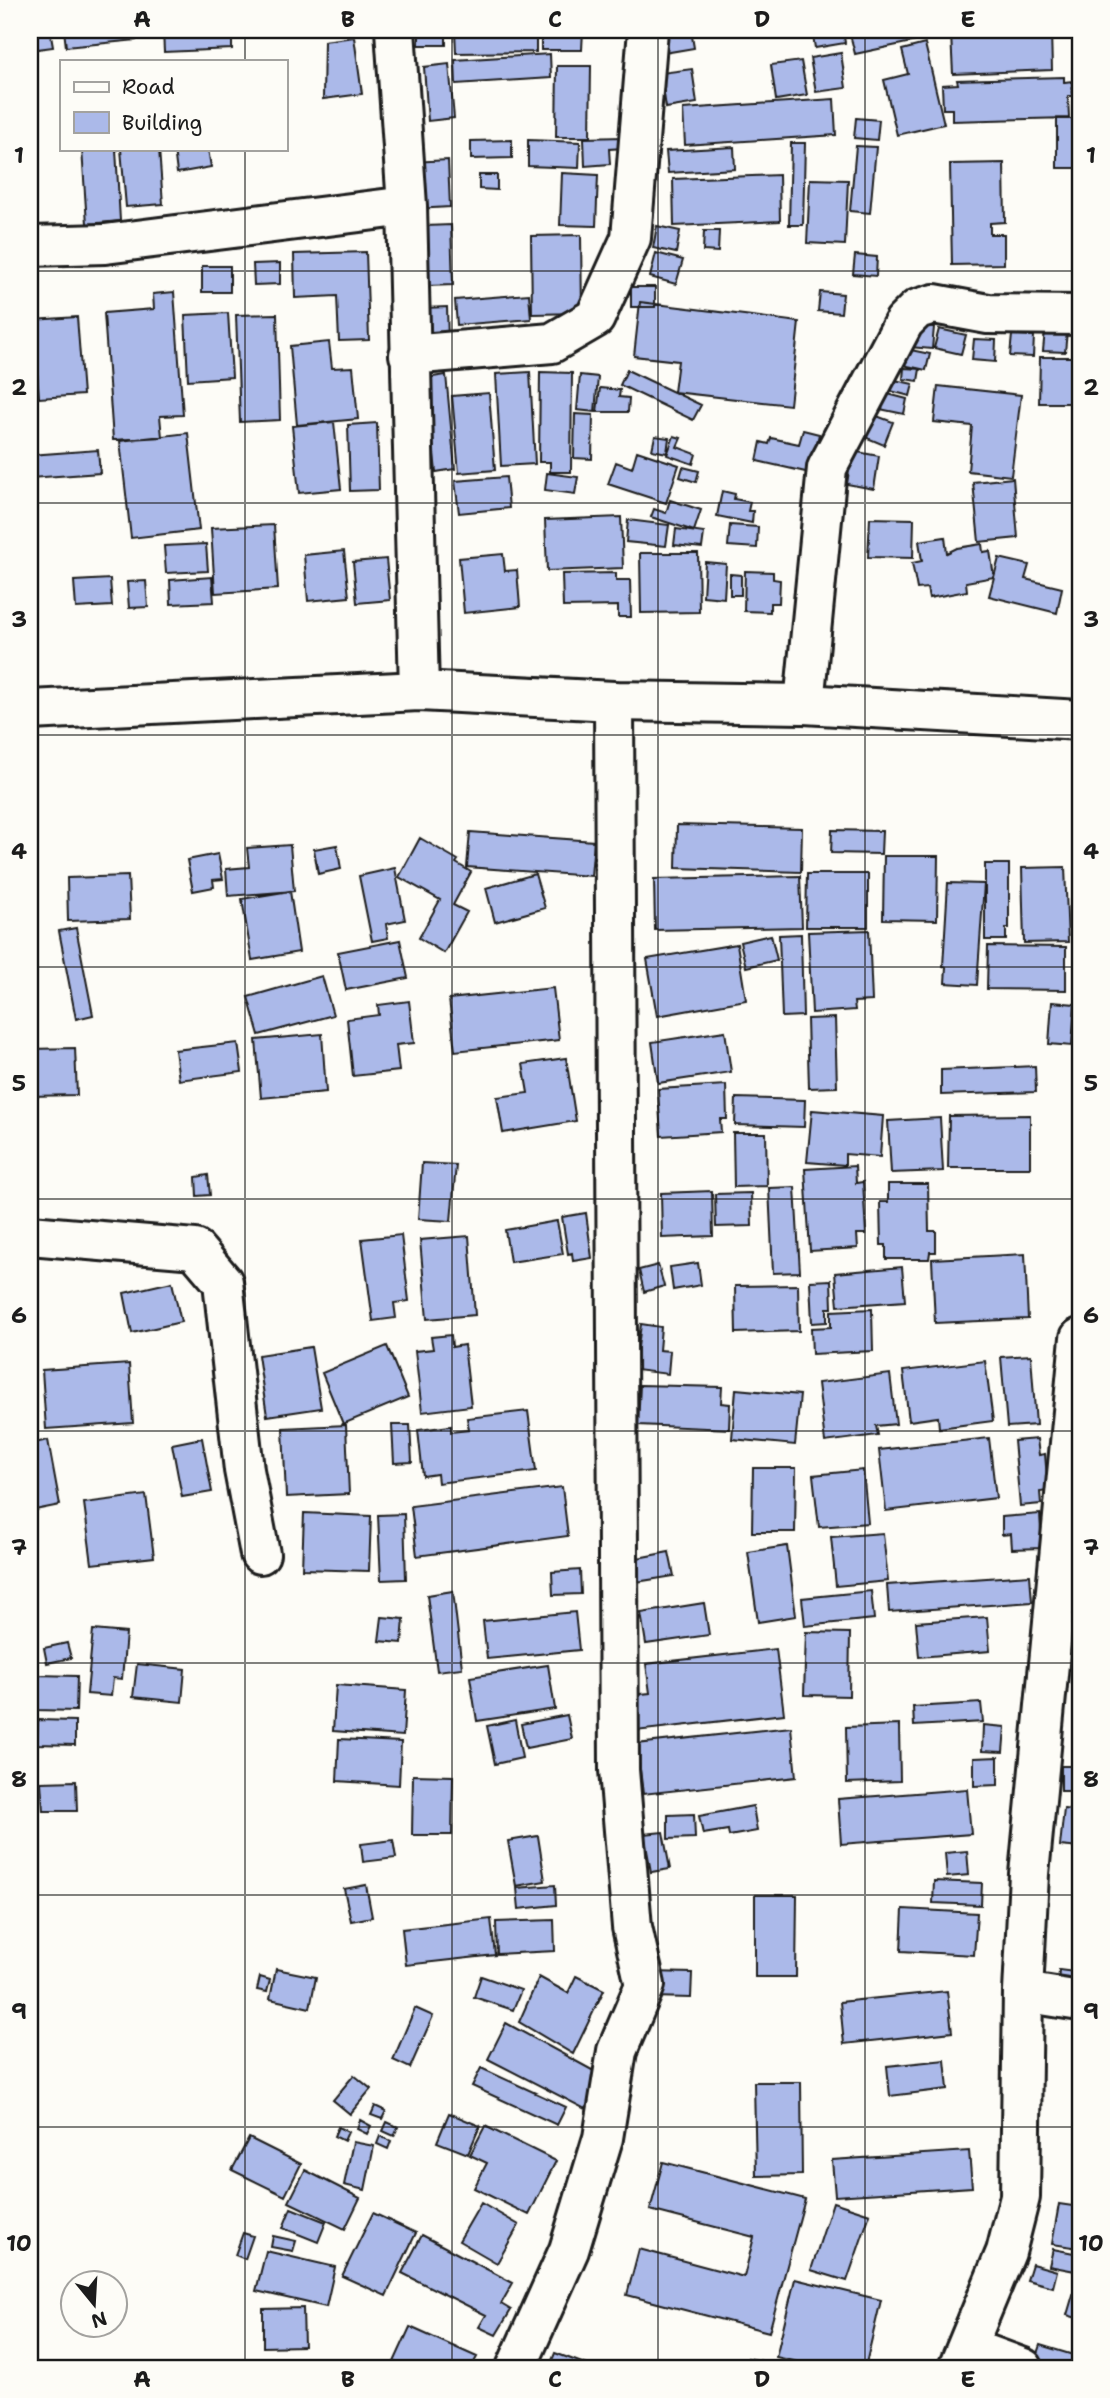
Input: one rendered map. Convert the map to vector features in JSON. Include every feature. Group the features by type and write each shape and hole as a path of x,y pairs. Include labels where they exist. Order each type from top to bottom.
{"street":[{"path":"395,30 407,206 419,691"},
{"path":"410,355 552,343 595,318 631,238 648,30"},
{"path":"30,246 105,244 407,206"},
{"path":"804,704 827,468 904,321 917,309 934,304 988,313 1080,315"},
{"path":"30,710 419,691 614,701 804,704 1080,720"},
{"path":"516,2368 569,2250 603,2138 617,2051 645,1985 632,1927 619,1770 614,701"},
{"path":"30,1235 195,1249 223,1282 244,1470 260,1554"},
{"path":"1023,2368 963,2358 1006,2252 1020,2197 1023,1992 1029,1874 1071,1534 1080,1338"},
{"path":"1023,1992 1080,2001"}],"building":[{"path":"30,30 50,30 53,47 30,50"},
{"path":"64,30 135,30 136,40 66,47"},
{"path":"163,30 232,30 232,49 164,52"},
{"path":"419,30 446,30 446,45 419,45"},
{"path":"455,30 536,30 536,52 456,53"},
{"path":"541,30 583,30 582,50 541,50"},
{"path":"660,30 691,30 694,48 664,53"},
{"path":"812,30 843,30 845,43 815,48"},
{"path":"849,30 934,30 935,37 855,54"},
{"path":"1051,30 1052,70 953,74 951,34"},
{"path":"354,37 362,94 323,99 324,41"},
{"path":"925,44 944,124 897,135 884,80 908,74 902,50"},
{"path":"841,53 846,88 816,92 810,58"},
{"path":"550,54 551,78 456,84 455,60"},
{"path":"801,61 807,95 776,100 771,65"},
{"path":"449,64 454,118 428,121 424,67"},
{"path":"557,66 591,66 590,137 556,137"},
{"path":"692,69 697,103 666,108 661,73"},
{"path":"1064,77 1064,82 1072,81 1073,96 1068,96 1069,118 952,121 952,109 943,109 942,85 958,84 957,80"},
{"path":"834,99 836,135 685,145 683,109"},
{"path":"856,118 879,120 877,140 854,138"},
{"path":"1057,119 1080,119 1080,168 1057,168"},
{"path":"623,137 624,148 609,149 610,164 585,166 584,138"},
{"path":"512,140 512,158 471,159 471,141"},
{"path":"528,140 580,142 579,168 528,166"},
{"path":"791,143 805,143 803,225 789,225"},
{"path":"856,146 876,147 870,213 850,211"},
{"path":"734,147 735,169 668,173 666,151"},
{"path":"82,150 116,150 120,221 87,224"},
{"path":"121,150 159,150 163,204 126,207"},
{"path":"174,150 208,150 211,167 177,173"},
{"path":"448,160 450,207 415,209 413,162"},
{"path":"1004,163 1005,222 990,223 990,234 1004,234 1004,264 952,265 950,164"},
{"path":"562,173 598,175 596,226 560,225"},
{"path":"479,175 497,175 497,190 479,189"},
{"path":"779,175 780,221 674,226 673,179"},
{"path":"810,179 848,180 845,245 807,243"},
{"path":"451,225 453,285 427,286 425,226"},
{"path":"657,226 680,231 676,253 653,248"},
{"path":"704,231 719,231 718,252 703,251"},
{"path":"581,235 582,313 532,314 531,236"},
{"path":"366,252 369,340 339,341 337,296 295,298 294,254"},
{"path":"656,253 683,260 676,284 650,277"},
{"path":"855,255 877,257 876,276 853,274"},
{"path":"280,263 280,284 254,285 253,264"},
{"path":"202,266 230,266 230,292 202,292"},
{"path":"631,287 655,287 655,307 631,307"},
{"path":"174,292 183,415 160,416 162,437 113,440 104,313 154,309 153,294"},
{"path":"820,292 843,294 841,313 818,311"},
{"path":"529,294 531,319 457,325 455,300"},
{"path":"640,302 799,322 790,405 674,392 678,361 634,356"},
{"path":"447,307 448,342 423,342 423,308"},
{"path":"228,313 232,377 188,380 185,315"},
{"path":"277,314 280,420 240,422 236,315"},
{"path":"77,317 83,395 39,398 33,320"},
{"path":"911,326 934,327 932,349 910,347"},
{"path":"939,329 966,335 961,354 934,348"},
{"path":"1045,330 1067,331 1065,352 1043,351"},
{"path":"1012,335 1034,336 1033,357 1010,356"},
{"path":"974,339 996,340 995,362 972,360"},
{"path":"329,342 332,368 353,367 358,419 297,425 290,346"},
{"path":"906,349 930,354 926,370 903,365"},
{"path":"1040,357 1080,357 1080,403 1039,403"},
{"path":"904,368 920,369 918,381 903,379"},
{"path":"627,370 701,405 693,420 620,385"},
{"path":"530,372 535,464 501,466 496,374"},
{"path":"540,372 572,373 571,472 550,472 550,462 539,462"},
{"path":"446,375 455,469 436,472 426,378"},
{"path":"580,375 598,377 595,412 577,410"},
{"path":"890,379 913,384 910,396 887,390"},
{"path":"938,386 1021,395 1011,476 968,471 972,426 934,422"},
{"path":"600,388 620,390 619,397 629,398 628,412 597,412"},
{"path":"489,393 495,470 459,473 452,396"},
{"path":"884,393 907,399 904,414 880,409"},
{"path":"575,414 593,415 592,459 574,458"},
{"path":"874,415 893,422 884,445 865,437"},
{"path":"334,422 341,489 299,493 292,426"},
{"path":"377,423 379,490 350,491 348,425"},
{"path":"803,430 819,434 810,473 757,461 761,442 769,444 771,438 799,444"},
{"path":"188,433 199,530 131,538 120,441"},
{"path":"655,436 669,438 667,453 652,450"},
{"path":"674,436 681,438 677,447 696,454 693,464 667,455"},
{"path":"98,450 100,473 30,478 30,455"},
{"path":"637,451 679,465 666,503 608,484 616,462 632,468"},
{"path":"852,451 879,456 874,489 847,484"},
{"path":"683,467 699,471 696,482 680,477"},
{"path":"547,473 578,477 575,494 545,490"},
{"path":"506,477 509,508 459,513 455,481"},
{"path":"1013,478 1018,538 979,542 973,482"},
{"path":"722,491 735,494 734,499 750,502 748,511 753,511 752,523 717,516"},
{"path":"670,500 701,510 694,531 651,517 654,509 666,513"},
{"path":"621,517 623,568 547,571 545,520"},
{"path":"870,518 914,519 913,558 868,557"},
{"path":"628,520 669,525 666,546 626,542"},
{"path":"274,525 278,589 215,593 211,528"},
{"path":"730,525 758,527 757,548 728,546"},
{"path":"676,529 704,533 702,548 674,545"},
{"path":"945,537 947,553 957,548 982,544 983,552 990,551 994,577 966,582 967,591 929,598 927,588 917,589 912,563 922,561 919,541"},
{"path":"206,544 208,571 166,573 164,546"},
{"path":"344,551 349,597 308,601 304,555"},
{"path":"640,553 698,553 699,612 641,613"},
{"path":"503,554 505,571 517,570 520,607 464,613 459,558"},
{"path":"999,558 1029,565 1025,579 1062,588 1057,613 989,596"},
{"path":"386,559 390,600 357,603 353,562"},
{"path":"705,562 726,564 724,598 703,596"},
{"path":"745,571 773,572 773,579 780,580 779,603 770,603 770,612 744,611"},
{"path":"616,573 616,580 630,580 631,617 618,617 618,606 563,607 562,574"},
{"path":"730,574 741,575 741,595 730,595"},
{"path":"212,577 214,602 171,604 170,580"},
{"path":"110,579 112,606 76,608 74,581"},
{"path":"146,581 148,607 129,608 127,582"},
{"path":"677,825 802,828 801,872 676,868"},
{"path":"832,830 882,831 881,854 831,853"},
{"path":"470,832 594,841 591,876 467,867"},
{"path":"420,838 458,860 456,863 471,872 453,905 467,912 444,953 419,938 440,900 399,877"},
{"path":"290,845 294,891 228,896 226,869 249,867 247,848"},
{"path":"337,845 341,869 318,874 314,849"},
{"path":"218,854 223,879 213,880 214,887 193,891 187,860"},
{"path":"884,856 938,856 937,920 883,919"},
{"path":"985,864 1009,864 1009,928 1006,928 1006,940 985,940"},
{"path":"1065,867 1068,942 1024,943 1022,868"},
{"path":"395,868 405,920 386,924 388,938 372,941 359,876"},
{"path":"535,874 545,908 495,922 486,888"},
{"path":"807,874 868,874 868,927 806,927"},
{"path":"128,876 130,919 68,921 67,878"},
{"path":"800,876 802,927 655,930 654,879"},
{"path":"948,883 984,884 977,985 945,983 946,967 943,966"},
{"path":"290,891 299,952 252,960 242,899"},
{"path":"76,928 93,1015 76,1019 59,931"},
{"path":"869,930 872,1001 854,1002 855,1010 812,1013 808,932"},
{"path":"801,934 803,1016 782,1017 779,935"},
{"path":"771,935 777,960 746,967 740,942"},
{"path":"400,940 408,978 346,990 338,952"},
{"path":"737,944 746,1000 657,1016 647,959"},
{"path":"988,946 1066,947 1066,990 987,989"},
{"path":"322,976 333,1015 259,1035 248,997"},
{"path":"553,988 559,1040 455,1051 449,999"},
{"path":"409,1001 414,1043 396,1045 399,1071 353,1076 347,1019 379,1015 378,1005"},
{"path":"1052,1002 1075,1004 1072,1046 1049,1044"},
{"path":"835,1018 837,1087 809,1088 807,1019"},
{"path":"725,1031 731,1072 658,1083 652,1042"},
{"path":"322,1034 326,1092 261,1098 256,1040"},
{"path":"238,1043 242,1072 179,1080 175,1050"},
{"path":"75,1048 77,1095 30,1096 30,1049"},
{"path":"566,1058 576,1121 503,1133 497,1097 528,1093 523,1064"},
{"path":"1035,1066 1036,1092 941,1095 941,1070"},
{"path":"726,1085 727,1119 720,1119 721,1132 661,1136 658,1089"},
{"path":"736,1098 805,1100 804,1127 735,1125"},
{"path":"812,1110 883,1116 880,1157 845,1154 845,1165 807,1162"},
{"path":"1030,1115 1030,1168 948,1168 949,1116"},
{"path":"940,1118 943,1171 891,1173 888,1121"},
{"path":"733,1133 766,1133 767,1186 734,1187"},
{"path":"422,1163 456,1165 451,1221 418,1219"},
{"path":"855,1166 856,1183 863,1182 866,1234 857,1234 858,1248 810,1251 805,1169"},
{"path":"208,1175 210,1195 197,1196 196,1177"},
{"path":"888,1184 928,1184 929,1231 936,1231 936,1252 930,1252 929,1259 886,1259 886,1245 881,1245 880,1202 888,1202"},
{"path":"795,1187 800,1272 773,1273 769,1188"},
{"path":"712,1191 713,1236 662,1238 661,1193"},
{"path":"751,1193 752,1226 716,1227 715,1194"},
{"path":"586,1213 592,1258 573,1261 572,1253 568,1254 562,1217"},
{"path":"557,1221 563,1254 510,1262 505,1230"},
{"path":"401,1235 409,1301 394,1303 396,1318 373,1321 362,1239"},
{"path":"469,1236 475,1315 427,1319 420,1240"},
{"path":"1025,1254 1028,1319 935,1323 932,1259"},
{"path":"698,1263 701,1285 673,1290 670,1267"},
{"path":"658,1265 664,1286 644,1292 639,1270"},
{"path":"902,1267 905,1301 838,1306 835,1273"},
{"path":"831,1280 832,1308 827,1308 827,1322 812,1323 810,1281"},
{"path":"172,1282 181,1322 132,1333 124,1293"},
{"path":"798,1285 799,1331 736,1333 735,1286"},
{"path":"872,1309 873,1351 812,1354 811,1328 831,1327 831,1311"},
{"path":"641,1324 661,1327 659,1350 670,1351 668,1374 635,1370"},
{"path":"451,1335 452,1347 464,1345 471,1406 422,1412 415,1351 433,1349 431,1337"},
{"path":"387,1346 408,1397 343,1424 322,1373"},
{"path":"311,1347 321,1408 267,1416 258,1355"},
{"path":"1031,1355 1036,1425 1007,1427 1001,1357"},
{"path":"985,1361 993,1421 939,1428 938,1417 909,1421 903,1371"},
{"path":"129,1364 133,1423 46,1429 42,1370"},
{"path":"890,1374 896,1424 876,1426 878,1435 825,1442 818,1383"},
{"path":"640,1385 722,1387 721,1403 730,1404 729,1429 638,1425"},
{"path":"736,1389 800,1395 795,1445 732,1439"},
{"path":"528,1411 536,1471 438,1483 437,1474 423,1476 418,1430 451,1426 451,1432 469,1430 467,1418"},
{"path":"346,1425 349,1494 286,1497 283,1428"},
{"path":"392,1425 410,1425 412,1462 394,1463"},
{"path":"202,1438 212,1492 182,1497 172,1444"},
{"path":"989,1438 996,1498 886,1511 879,1450"},
{"path":"1037,1439 1039,1455 1045,1454 1048,1491 1040,1492 1041,1504 1020,1506 1014,1441"},
{"path":"48,1440 60,1505 30,1511 30,1444"},
{"path":"753,1468 796,1468 795,1532 752,1532"},
{"path":"863,1470 868,1523 819,1527 813,1475"},
{"path":"562,1487 568,1536 417,1556 411,1506"},
{"path":"146,1495 154,1557 92,1564 84,1503"},
{"path":"304,1513 371,1516 369,1571 302,1569"},
{"path":"404,1514 406,1579 381,1580 378,1515"},
{"path":"1040,1514 1042,1548 1012,1549 1011,1534 1002,1535 1002,1517"},
{"path":"883,1533 888,1581 836,1586 831,1537"},
{"path":"787,1546 796,1616 758,1622 748,1552"},
{"path":"669,1552 674,1576 636,1582 632,1559"},
{"path":"580,1570 581,1594 553,1595 552,1572"},
{"path":"1030,1575 1032,1602 889,1612 887,1585"},
{"path":"453,1591 462,1668 437,1671 427,1595"},
{"path":"871,1591 874,1619 805,1626 802,1598"},
{"path":"704,1603 709,1635 646,1644 641,1613"},
{"path":"575,1612 579,1650 487,1659 483,1621"},
{"path":"382,1617 404,1619 402,1643 379,1641"},
{"path":"987,1617 990,1651 919,1657 916,1622"},
{"path":"93,1630 126,1633 122,1679 113,1678 111,1696 87,1694"},
{"path":"806,1632 850,1633 849,1696 804,1695"},
{"path":"67,1643 71,1658 47,1663 44,1648"},
{"path":"776,1649 784,1714 636,1731 631,1695 650,1693 646,1664"},
{"path":"137,1664 185,1669 182,1702 133,1697"},
{"path":"548,1665 555,1709 477,1721 470,1677"},
{"path":"38,1675 77,1676 76,1711 36,1710"},
{"path":"336,1685 406,1690 403,1736 333,1731"},
{"path":"981,1703 983,1722 914,1726 913,1707"},
{"path":"567,1715 572,1739 526,1748 521,1724"},
{"path":"38,1720 75,1721 75,1745 37,1744"},
{"path":"515,1720 522,1758 495,1764 487,1726"},
{"path":"899,1725 900,1781 847,1783 846,1727"},
{"path":"983,1725 1005,1727 1003,1752 982,1751"},
{"path":"791,1727 796,1777 643,1794 637,1744"},
{"path":"339,1739 401,1742 399,1785 337,1781"},
{"path":"998,1757 998,1785 974,1786 974,1758"},
{"path":"1061,1766 1080,1766 1080,1791 1061,1791"},
{"path":"413,1775 453,1776 452,1835 412,1835"},
{"path":"76,1781 77,1811 43,1811 41,1782"},
{"path":"30,1789 35,1789 36,1811 30,1811"},
{"path":"967,1789 971,1834 841,1844 838,1799"},
{"path":"753,1806 757,1831 729,1836 728,1830 703,1834 699,1816"},
{"path":"1064,1809 1080,1811 1080,1848 1060,1846"},
{"path":"694,1814 695,1838 668,1839 668,1815"},
{"path":"663,1832 670,1869 651,1872 644,1834"},
{"path":"538,1836 545,1881 516,1886 508,1841"},
{"path":"393,1840 396,1858 363,1862 361,1844"},
{"path":"967,1851 969,1875 947,1877 945,1853"},
{"path":"934,1881 982,1883 981,1905 933,1903"},
{"path":"366,1885 372,1917 351,1921 344,1889"},
{"path":"555,1885 556,1905 519,1909 517,1888"},
{"path":"755,1895 797,1895 796,1977 755,1977"},
{"path":"903,1909 977,1913 974,1955 901,1951"},
{"path":"491,1919 495,1955 406,1965 402,1929"},
{"path":"554,1920 555,1951 497,1954 496,1922"},
{"path":"276,1969 316,1977 310,2008 270,1999"},
{"path":"1059,1970 1075,1972 1074,1985 1058,1984"},
{"path":"652,1972 692,1973 691,1998 652,1997"},
{"path":"481,1976 521,1990 513,2010 474,1997"},
{"path":"576,1976 604,1990 573,2054 519,2022 539,1977 568,1993"},
{"path":"260,1977 270,1980 267,1992 257,1990"},
{"path":"947,1991 952,2032 844,2044 840,2002"},
{"path":"415,2008 433,2016 410,2068 393,2060"},
{"path":"506,2023 603,2076 585,2109 488,2059"},
{"path":"945,2060 948,2089 890,2096 887,2066"},
{"path":"481,2068 566,2107 557,2125 472,2086"},
{"path":"354,2075 371,2089 350,2114 333,2100"},
{"path":"754,2082 801,2082 802,2175 756,2176"},
{"path":"375,2106 386,2111 382,2119 371,2115"},
{"path":"449,2113 480,2126 468,2154 437,2142"},
{"path":"360,2120 371,2126 367,2134 357,2129"},
{"path":"387,2122 398,2127 394,2136 383,2131"},
{"path":"485,2126 556,2161 529,2215 474,2188 487,2163 470,2155"},
{"path":"338,2127 348,2132 344,2141 334,2136"},
{"path":"380,2136 391,2141 388,2149 377,2144"},
{"path":"249,2138 301,2164 285,2196 232,2170"},
{"path":"353,2142 374,2146 365,2190 344,2185"},
{"path":"969,2151 972,2187 835,2196 832,2160"},
{"path":"663,2162 805,2199 769,2332 627,2295 639,2249 744,2277 754,2237 650,2210"},
{"path":"305,2170 360,2198 345,2229 289,2202"},
{"path":"833,2202 870,2214 847,2281 811,2270"},
{"path":"481,2203 519,2225 497,2263 459,2241"},
{"path":"1059,2204 1080,2207 1080,2248 1052,2244"},
{"path":"291,2208 326,2222 318,2242 283,2228"},
{"path":"373,2213 416,2233 386,2296 342,2276"},
{"path":"243,2233 253,2236 245,2259 235,2255"},
{"path":"422,2235 513,2283 501,2304 511,2310 496,2335 479,2327 486,2315 402,2273"},
{"path":"273,2236 296,2241 293,2251 271,2247"},
{"path":"1053,2249 1079,2254 1075,2271 1049,2266"},
{"path":"266,2251 335,2267 326,2307 256,2291"},
{"path":"1032,2264 1057,2271 1053,2287 1027,2280"},
{"path":"1080,2271 1080,2319 1067,2315"},
{"path":"795,2279 881,2300 865,2368 825,2368 776,2357"},
{"path":"303,2308 304,2346 263,2347 263,2309"},
{"path":"410,2327 477,2357 471,2368 407,2368 394,2362"},
{"path":"1040,2345 1080,2357 1080,2368 1033,2365"},
{"path":"555,2353 590,2366 590,2368 549,2368"},
{"path":"748,2358 794,2368 745,2368"}]}
